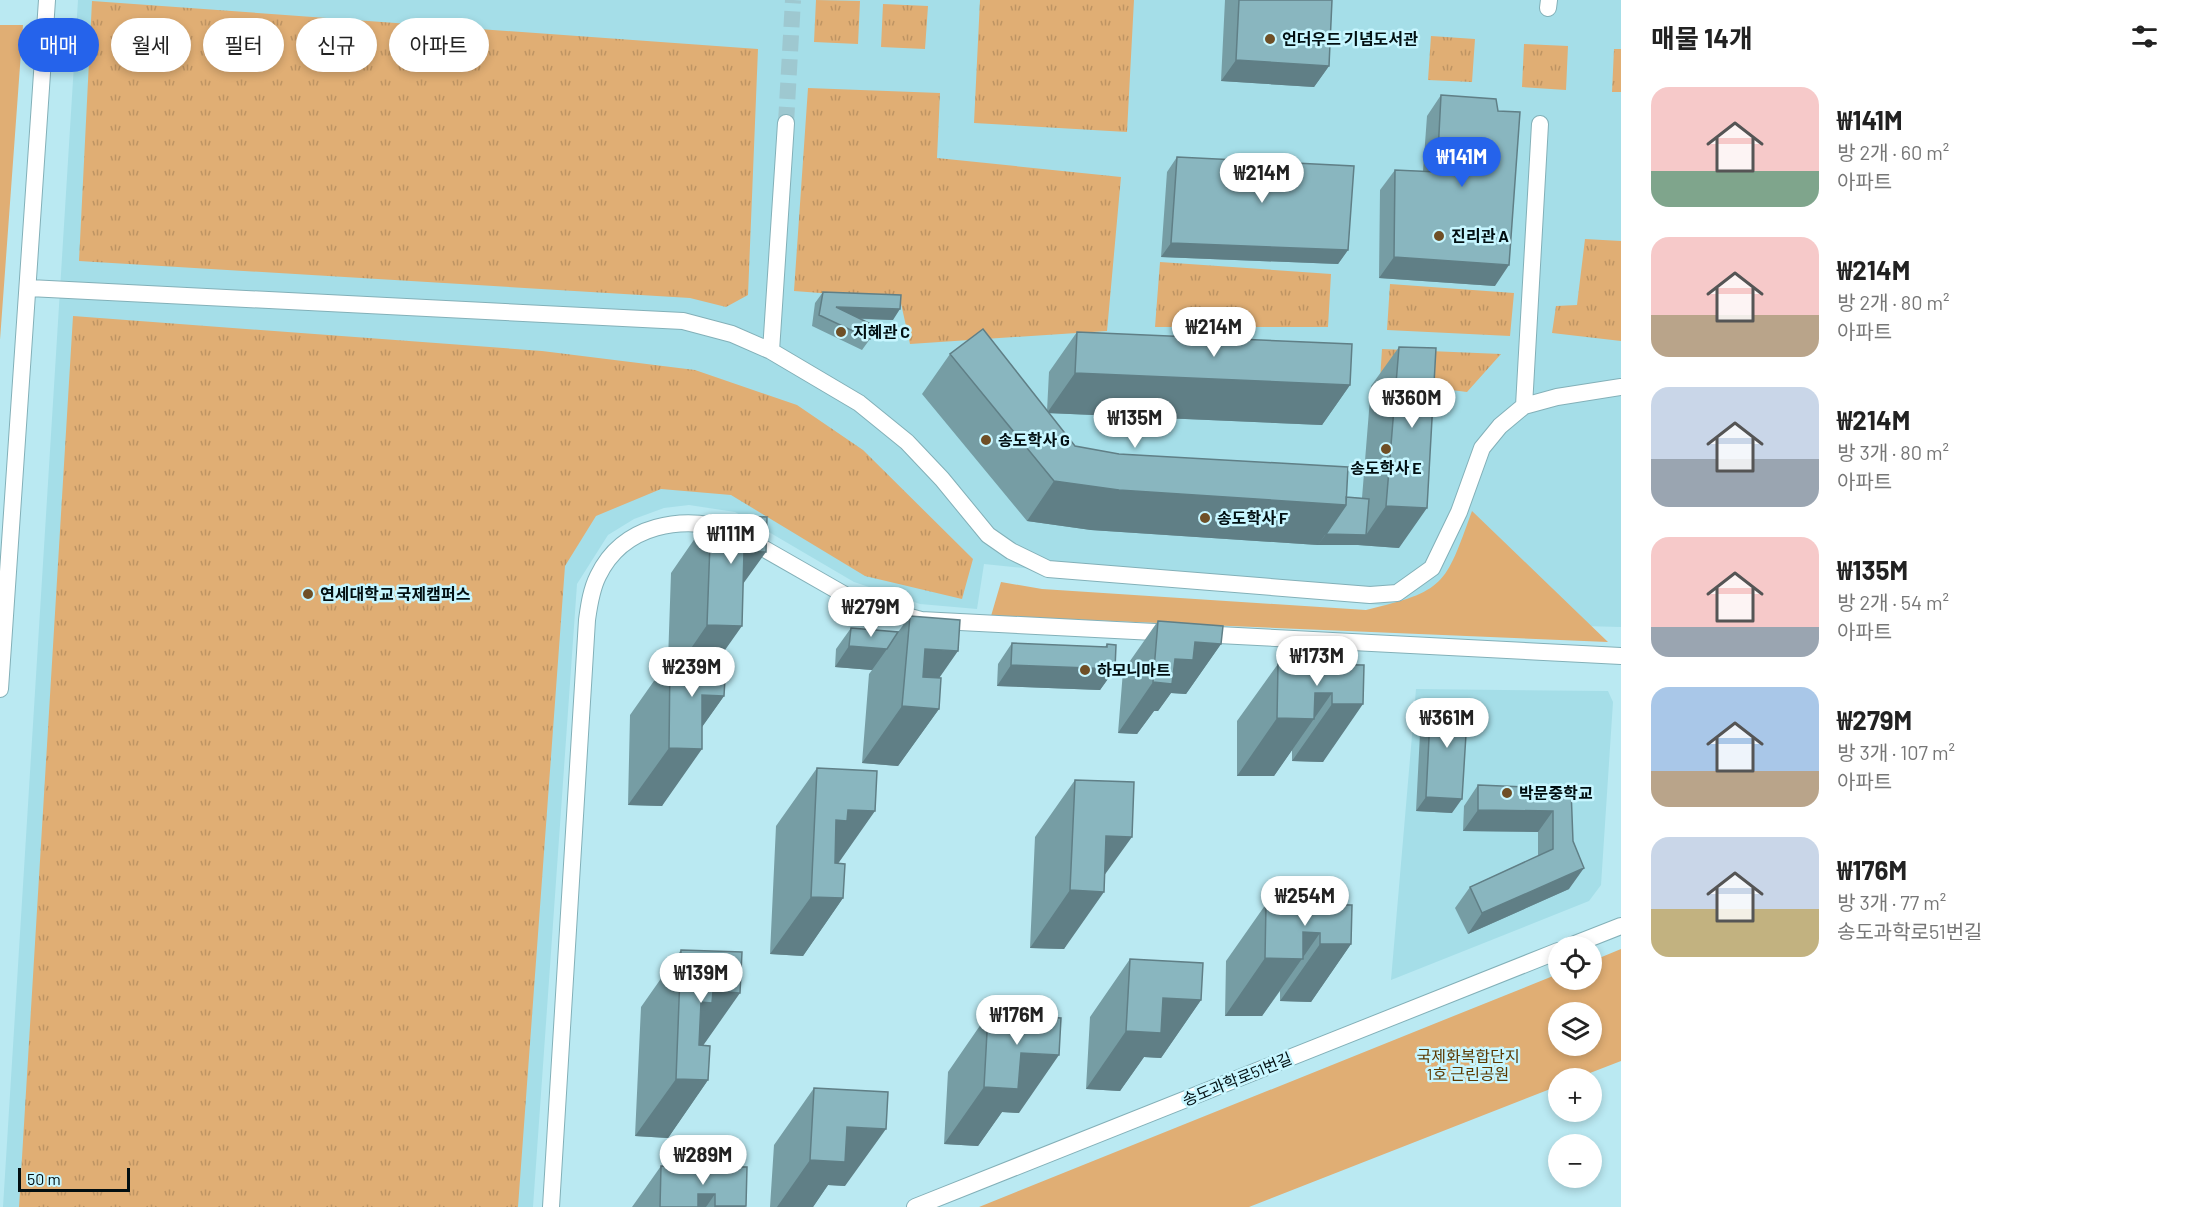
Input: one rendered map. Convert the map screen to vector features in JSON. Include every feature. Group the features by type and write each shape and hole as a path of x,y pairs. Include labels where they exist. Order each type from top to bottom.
{"street":[{"path":"0,689 47,0"},
{"path":"771,351 786,123"},
{"path":"1524,406 1540,124"},
{"path":"29,288 683,321 732,334 771,351 859,403 907,442 942,479 988,535 1011,551 1048,569 1093,575 1370,595 1397,593 1432,568 1452,529 1482,448 1500,426 1524,406 1557,397 1621,387"},
{"path":"551,1207 587,621 597,576 609,557 645,531 665,524 689,521 712,523 733,531 860,603 921,620 1621,656"},
{"path":"1596,936 1621,926"},
{"name":"송도과학로51번길","path":"915,1207 1548,955"}],"shaded area":[{"name":"연세대학교 국제캠퍼스","path":"78,0 1621,0 1621,627 1582,626 984,564 977,609 920,604 854,582 735,512 689,505 664,508 634,519 608,535 577,584 533,1207 3,1207 74,72 99,72 99,18 77,18"},
{"name":"박문중학교","path":"1416,689 1608,691 1613,702 1601,885 1589,901 1391,980"}],"green space":[{"path":"816,0 860,1 858,44 814,42"},
{"path":"980,0 1134,0 1127,132 974,123"},
{"path":"92,1 328,18 296,18 296,72 377,72 377,22 389,22 389,72 489,72 489,30 758,49 748,295 726,307 690,298 79,261 88,72 99,72 99,18 91,18"},
{"path":"883,4 928,6 925,49 881,47"},
{"path":"0,25 18,25 20,72 0,340"},
{"path":"1431,36 1475,39 1472,82 1428,80"},
{"path":"1524,44 1568,46 1566,90 1522,87"},
{"path":"1614,49 1621,49 1621,92 1612,92"},
{"path":"808,88 940,93 937,158 1121,177 1107,331 910,344 900,299 794,291"},
{"path":"1585,239 1621,241 1621,341 1552,333 1556,306 1577,305"},
{"path":"1160,262 1331,274 1328,327 1155,327"},
{"path":"1390,284 1514,293 1510,336 1387,330"},
{"path":"73,316 542,351 695,370 797,405 863,450 973,559 962,599 865,576 731,495 661,489 596,516 565,566 518,1207 19,1207"},
{"path":"1382,349 1501,354 1467,392 1380,381"},
{"path":"1472,511 1608,642 991,616 1001,582 1042,589 1366,610 1412,597 1438,582 1455,555"},
{"name":"국제화복합단지 1호 근린공원","path":"1621,949 1621,1061 1602,1068 1548,1068 1548,1090 1249,1207 979,1207 1548,978 1548,990 1602,990 1602,957"}],"building":[{"name":"언더우드 기념도서관","path":"1239,0 1332,0 1329,66 1236,60"},
{"name":"진리관 A","path":"1441,95 1496,99 1498,111 1520,112 1509,265 1394,257 1395,170 1437,172"},
{"path":"1177,157 1354,166 1348,250 1171,243"},
{"path":"823,292 901,295 900,309 836,307 877,327 870,339 819,315"},
{"path":"983,329 1075,446 1119,454 1348,467 1346,505 1119,490 1054,481 950,354"},
{"path":"1077,332 1352,344 1350,385 1075,373"},
{"path":"1399,347 1436,348 1427,508 1386,506"},
{"path":"1346,497 1369,499 1366,535 1326,534 1346,505"},
{"path":"711,515 767,517 766,552 744,551 742,626 707,625"},
{"path":"910,616 960,620 958,651 925,649 923,677 941,678 939,709 902,706"},
{"path":"1158,621 1223,626 1221,644 1195,642 1193,660 1175,659 1172,684 1153,682"},
{"path":"851,628 898,632 887,649 849,646"},
{"path":"1012,643 1107,647 1107,644 1116,645 1115,669 1011,665"},
{"path":"670,658 726,661 724,696 702,695 702,749 669,748"},
{"path":"1278,664 1364,665 1363,704 1332,704 1332,693 1315,693 1314,719 1277,718"},
{"path":"1431,699 1468,702 1462,799 1426,797"},
{"path":"817,768 877,771 875,811 848,810 847,821 836,820 835,863 845,864 843,898 811,897"},
{"path":"1075,780 1134,782 1132,837 1106,836 1104,892 1070,890"},
{"path":"1478,785 1571,789 1573,841 1584,868 1482,913 1470,887 1553,849 1553,811 1478,810"},
{"path":"1266,904 1352,905 1351,944 1320,944 1320,933 1303,932 1303,959 1265,958"},
{"path":"681,950 742,952 740,993 713,991 712,1003 701,1002 699,1045 710,1046 708,1080 676,1079"},
{"path":"1130,959 1203,963 1201,1000 1163,998 1161,1033 1126,1031"},
{"path":"988,1014 1061,1018 1059,1055 1021,1053 1018,1089 984,1087"},
{"path":"814,1088 888,1092 886,1129 847,1127 845,1162 810,1160"},
{"path":"661,1166 747,1167 746,1206 715,1206 715,1194 698,1194 698,1207 660,1207"}],"tunnel":[{"path":"786,123 793,0"}],"place":[{"name":"언더우드 기념도서관","path":"1270,39"},
{"name":"진리관 A","path":"1439,236"},
{"name":"지혜관 C","path":"841,332"},
{"name":"송도학사 G","path":"986,440"},
{"name":"송도학사 E","path":"1386,449"},
{"name":"송도학사 F","path":"1205,518"},
{"name":"연세대학교 국제캠퍼스","path":"308,594"},
{"name":"하모니마트","path":"1085,670"},
{"name":"박문중학교","path":"1507,793"}]}
